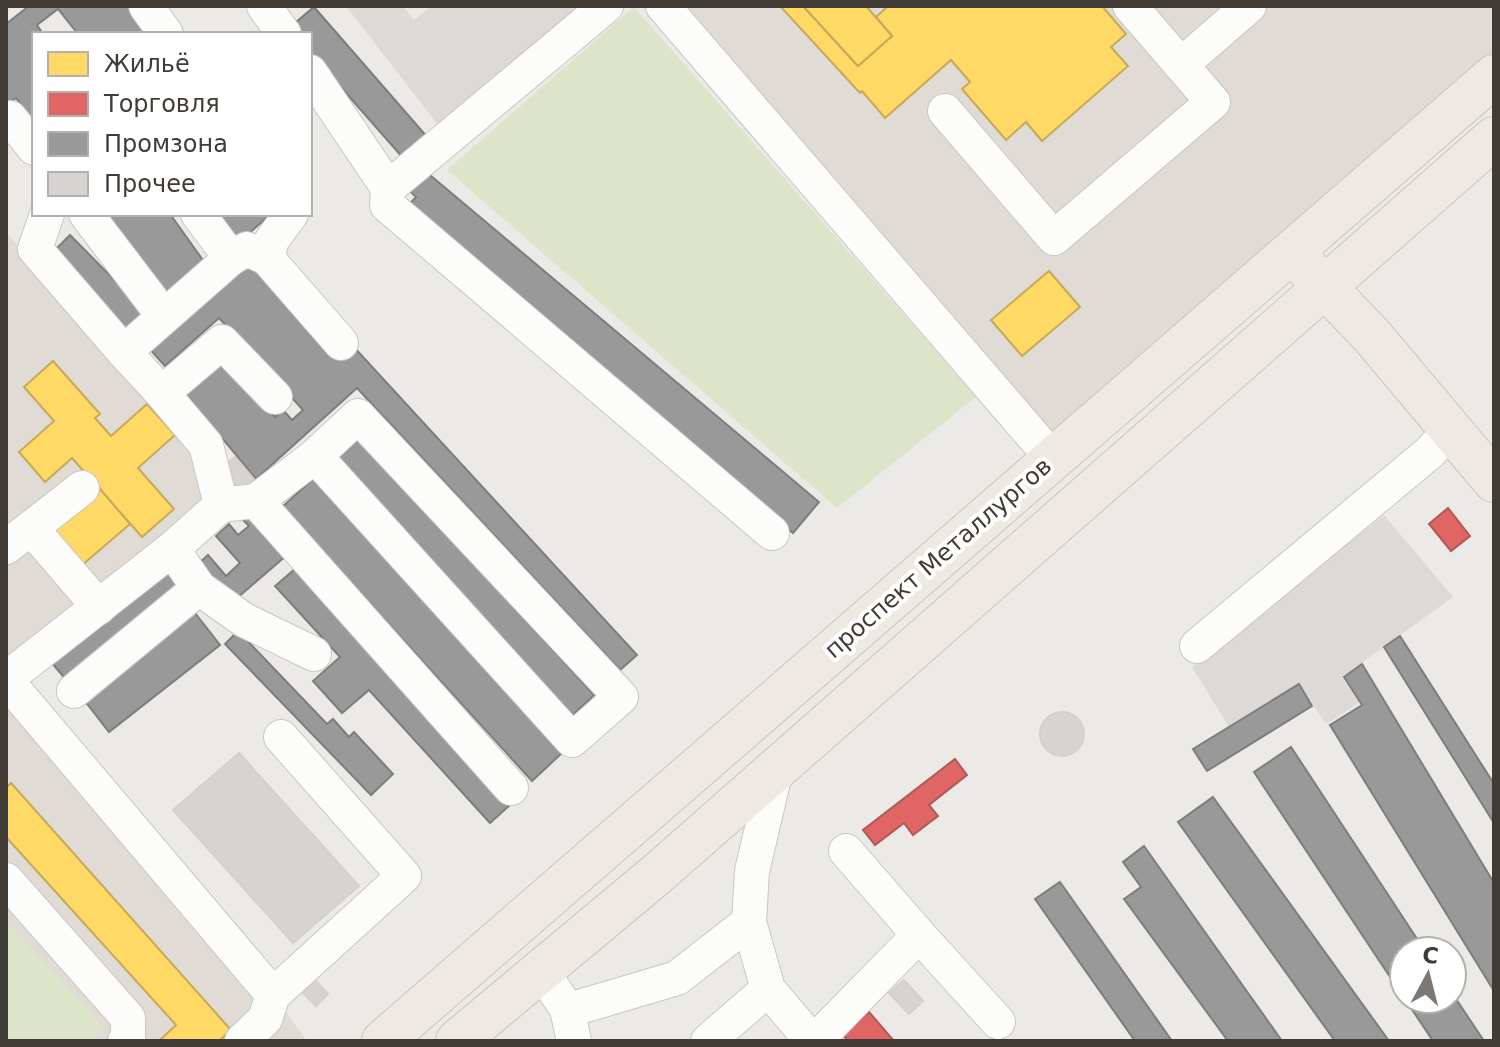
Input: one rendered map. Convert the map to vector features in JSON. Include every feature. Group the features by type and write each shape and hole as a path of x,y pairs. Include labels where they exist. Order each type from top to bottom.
{"main road":[{"name":"проспект Металлургов","path":"383,1041 1494,76"},
{"path":"457,1041 657,874 1494,138"},
{"path":"1292,251 1372,336 1494,481"}],"street":[{"path":"146,6 165,32"},
{"path":"264,6 283,32"},
{"path":"388,188 606,6"},
{"path":"663,6 1053,459"},
{"path":"945,111 1054,238 1213,102 1130,6"},
{"path":"1181,65 1249,6"},
{"path":"312,75 388,188 387,205 772,533"},
{"path":"6,122 10,118 32,146"},
{"path":"46,216 35,249 206,445 221,505"},
{"path":"88,216 163,315"},
{"path":"200,216 231,258"},
{"path":"267,258 272,240 290,216"},
{"path":"124,352 231,258 247,249 267,258 341,343"},
{"path":"162,393 222,342 275,397"},
{"path":"273,995 10,691 99,607 221,505 256,501 315,456 358,416 621,697 572,740 315,456"},
{"path":"1197,646 1429,453 1450,431"},
{"path":"82,488 18,538 99,607"},
{"path":"256,501 511,788"},
{"path":"172,549 199,588 244,620 314,654"},
{"path":"74,691 199,588"},
{"path":"242,1041 265,1019 273,995 404,876 281,737"},
{"path":"776,769 752,871 749,922 768,989 813,1041 919,935"},
{"path":"846,851 998,1022"},
{"path":"6,880 128,1018 128,1039 125,1041"},
{"path":"570,1025 576,1008 677,978 749,922"},
{"path":"541,970 570,1025"},
{"path":"708,1041 768,989"}],"shaded area":[{"path":"346,6 403,6 414,20 431,6 587,6 438,125"},
{"path":"663,6 1494,6 1494,76 1053,458"},
{"path":"6,232 214,482 221,505 6,679"},
{"path":"1384,515 1453,597 1342,677 1359,703 1326,724 1299,684 1229,727 1192,667"},
{"path":"6,680 273,995 307,1041 6,1041"}],"green space":[{"path":"634,7 976,397 837,508 447,170"},
{"path":"6,921 105,1028 92,1041 6,1041"}],"building: Жильё":[{"path":"780,6 803,6 858,66 892,36 876,17 888,6 1102,6 1126,34 1111,47 1128,66 1042,141 1026,122 1006,140 962,89 970,82 951,60 885,118"},
{"path":"803,6 866,6 892,36 858,66"},
{"path":"1049,271 1080,307 1022,356 991,320"},
{"path":"53,361 100,414 95,418 111,436 147,404 175,435 138,468 174,509 142,537 72,458 45,482 19,452 54,421 24,387"},
{"path":"100,489 130,524 81,566 51,531"},
{"path":"11,783 231,1030 219,1041 159,1041 176,1025 6,837 6,788"}],"building: Торговля":[{"path":"1448,508 1470,536 1451,551 1429,524"},
{"path":"955,759 967,775 929,805 938,816 913,835 904,823 875,845 863,830"},
{"path":"869,1012 894,1041 848,1041 843,1035"}],"building: Промзона":[{"path":"29,6 132,6 151,32 76,32 58,9 37,25 42,32 32,32 32,119 16,98 6,105 6,24"},
{"path":"314,7 428,138 404,159 312,54 312,32 292,32 289,28"},
{"path":"424,170 819,502 793,533 406,208 416,197 407,188"},
{"path":"103,216 171,216 205,263 164,297"},
{"path":"218,216 269,216 238,243"},
{"path":"70,235 145,311 127,329 52,253"},
{"path":"251,262 352,345 637,655 620,670 357,388 256,479 185,393 223,359 275,417 283,410 292,420 303,410 219,318 165,366 148,347"},
{"path":"360,438 594,695 572,716 338,458"},
{"path":"313,479 562,753 532,781 282,507"},
{"path":"249,511 286,556 230,604 196,566 208,555 226,576 240,563 216,536 229,524 238,535 249,526 241,518"},
{"path":"164,568 181,588 68,682 52,663"},
{"path":"295,569 510,805 490,823 369,690 342,713 313,681 340,657 275,586"},
{"path":"192,609 220,645 109,732 81,696"},
{"path":"238,631 327,724 333,719 349,737 354,732 393,774 371,795 225,644"},
{"path":"1400,636 1494,784 1494,823 1384,647"},
{"path":"1362,664 1494,883 1494,991 1468,949 1468,935 1459,935 1330,725 1362,705 1344,677"},
{"path":"1299,684 1312,706 1207,771 1193,749"},
{"path":"1291,747 1414,935 1388,935 1388,974 1254,772"},
{"path":"1213,797 1389,1041 1335,1041 1178,822"},
{"path":"1144,846 1282,1041 1228,1041 1124,899 1141,887 1123,862"},
{"path":"1060,882 1172,1041 1135,1041 1035,899"},
{"path":"1416,1015 1467,1015 1484,1041 1433,1041"}],"building: Прочее":[{"path":"235,457 258,484 242,497 219,470"},
{"path":"1062,712 1078,718 1084,734 1078,750 1062,756 1046,750 1040,734 1046,718"},
{"path":"239,753 359,886 293,943 173,810"},
{"path":"312,977 328,994 316,1006 299,989"},
{"path":"904,980 923,1001 909,1014 889,993"}]}
